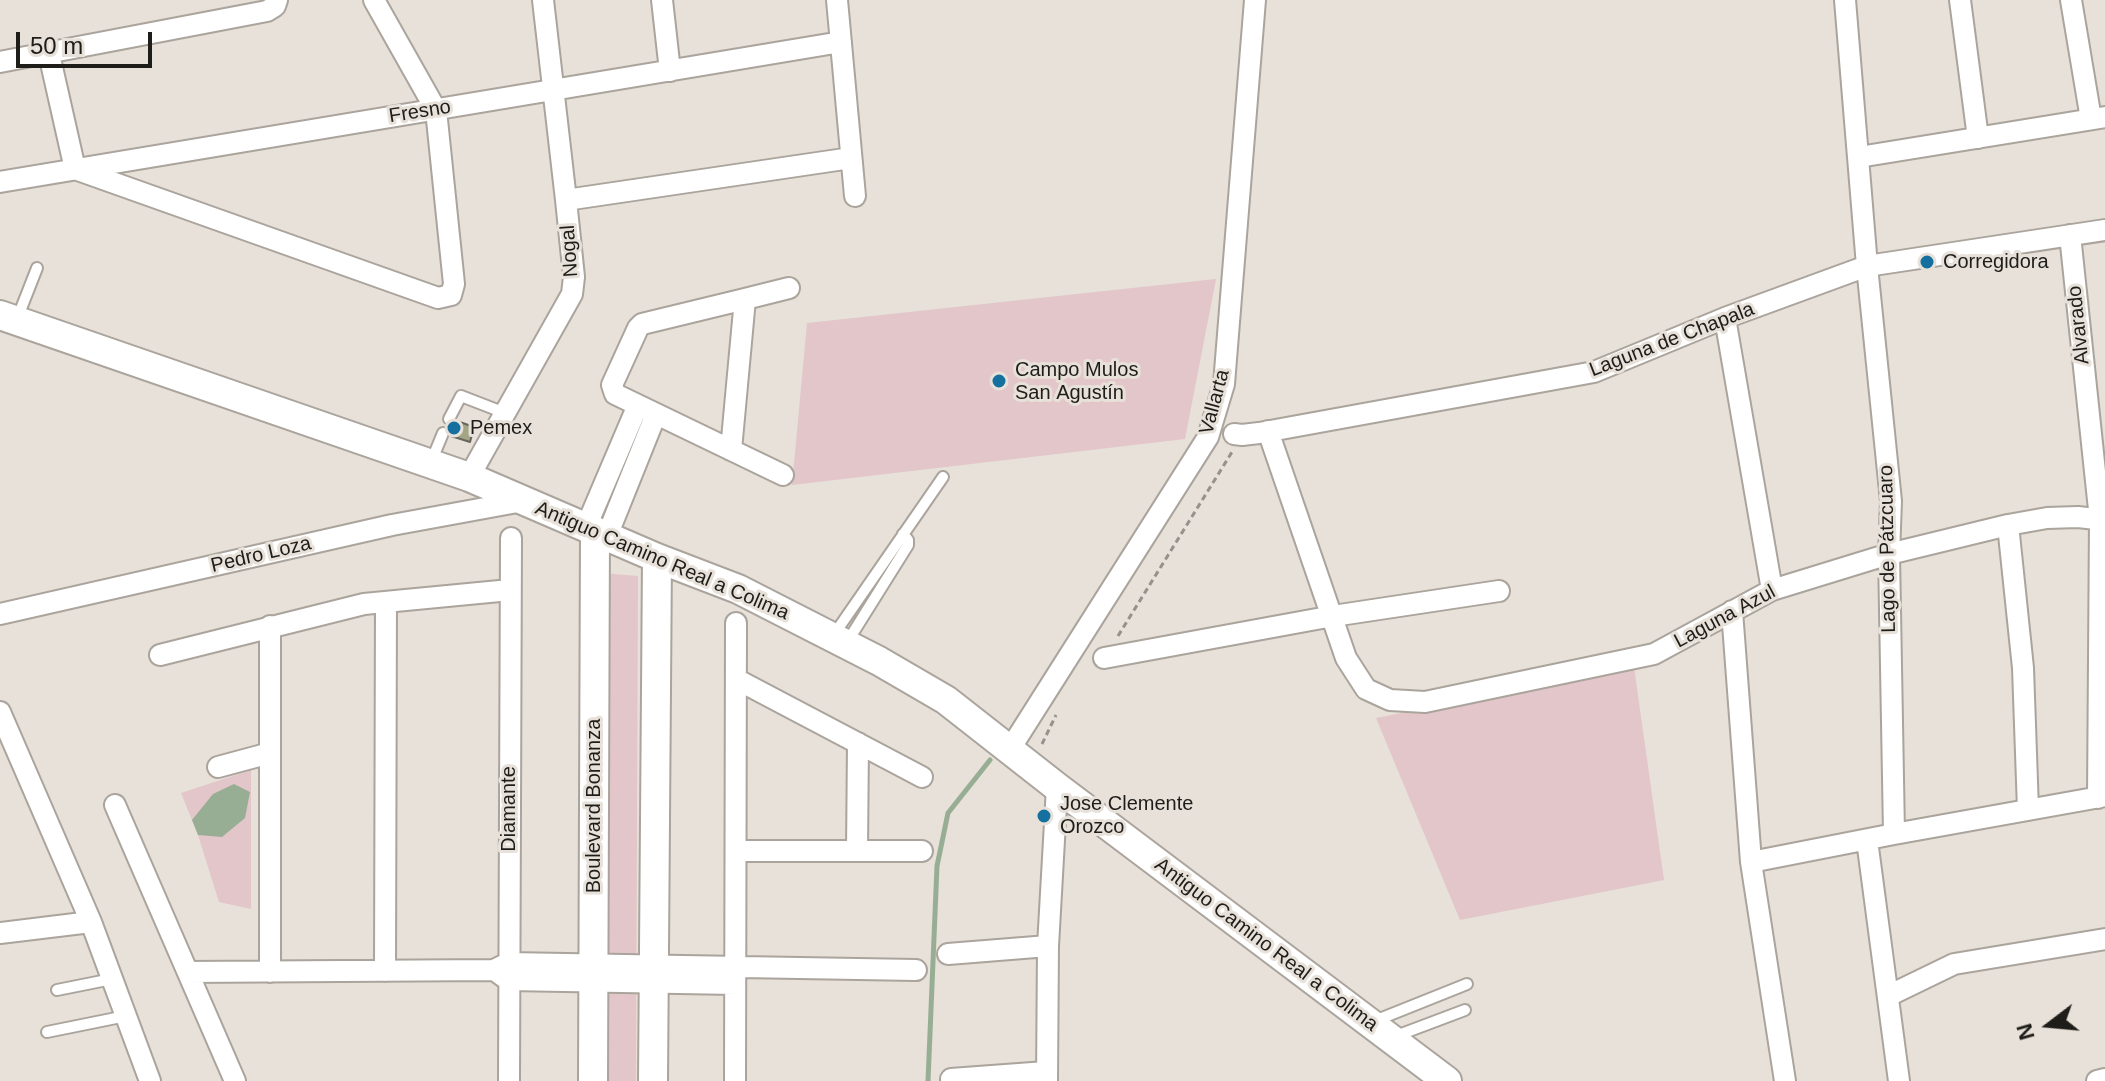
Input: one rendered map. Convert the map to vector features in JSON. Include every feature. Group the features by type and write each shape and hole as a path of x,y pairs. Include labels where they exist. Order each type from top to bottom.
{"main road":[{"name":"Antiguo Camino Real a Colima","path":"8,318 469,477 657,558 738,589 879,661 946,700 1447,1081"},
{"name":"Boulevard Bonanza","path":"593,1081 596,531"},
{"path":"653,1081 657,558"}],"street":[{"path":"0,62 267,11 275,6 277,0"},
{"path":"49,54 75,169 438,298 451,295 454,284 436,110 374,0"},
{"name":"Nogal","path":"469,477 572,294 574,277 543,0"},
{"path":"662,0 670,71"},
{"path":"837,0 855,196"},
{"name":"Vallarta","path":"1021,757 1208,437 1224,384 1255,0"},
{"name":"Lago de Pátzcuaro","path":"1845,0 1867,266 1891,501 1889,554 1894,834"},
{"path":"1960,0 1978,138"},
{"path":"1859,157 2098,118 2071,0"},
{"name":"Fresno","path":"0,182 841,42"},
{"path":"566,200 851,158"},
{"name":"Laguna de Chapala","path":"1234,434 1268,431 1594,372 1725,318 1867,266 2105,230"},
{"name":"Alvarado","path":"2070,235 2103,520 2102,797"},
{"path":"783,475 615,394 612,385 638,328 647,322 789,288"},
{"path":"731,450 745,299"},
{"path":"1725,318 1772,590"},
{"path":"596,531 647,409"},
{"path":"1268,431 1333,616"},
{"name":"Pedro Loza","path":"0,614 392,525 523,501"},
{"name":"Laguna Azul","path":"1333,616 1346,658 1366,689 1390,700 1425,702 1654,654 1772,590 1889,554 2047,518 2103,520"},
{"path":"2008,525 2023,668 2028,810"},
{"name":"Diamante","path":"509,1081 504,971 511,538"},
{"path":"160,655 364,604 510,590"},
{"path":"1104,658 1333,616 1499,591"},
{"path":"385,971 386,602"},
{"path":"1732,611 1751,862 1785,1081"},
{"path":"735,1081 736,623"},
{"path":"270,626 270,972"},
{"path":"736,679 922,777"},
{"path":"0,712 91,922 150,1081"},
{"path":"857,851 858,743"},
{"path":"218,767 270,753"},
{"path":"951,1079 1050,1076 1048,946 1057,787"},
{"path":"1751,862 2102,797"},
{"path":"115,805 235,1081"},
{"path":"1867,840 1899,1081"},
{"path":"736,851 922,851"},
{"path":"0,933 91,922"},
{"path":"1888,996 1954,964 2105,939"},
{"path":"948,954 1048,946"},
{"path":"188,972 504,971 735,976 916,970"},
{"path":"2097,1081 2105,1079"}],"lane":[{"path":"8,318 37,268"},
{"path":"449,419 461,396 505,413"},
{"path":"430,463 443,433"},
{"path":"839,640 877,572 943,477"},
{"path":"839,640 887,580 908,545 903,534"},
{"path":"877,572 887,580"},
{"path":"57,990 112,979"},
{"path":"1380,1030 1467,984"},
{"path":"1380,1030 1465,1010"},
{"path":"47,1032 126,1016"}],"path":[{"path":"1104,658 1231,456 1234,434"},
{"path":"1021,757 1059,709"}],"shaded area":[{"name":"Campo Mulos San Agustín","path":"1216,279 1185,439 792,485 807,323"},
{"path":"601,573 638,576 636,1081 598,1081"},
{"path":"1634,667 1664,880 1460,920 1376,718"},
{"path":"251,770 251,909 219,902 181,793"},
{"path":"234,784 250,792 245,818 222,837 198,835 192,820 213,794"}],"building":[{"path":"457,421 474,427 470,442 451,436 448,427"}],"waterway":[{"path":"928,1081 937,866 948,813 990,760"}],"place":[{"name":"Corregidora","path":"1927,262"},
{"name":"Campo Mulos San Agustín","path":"999,381"},
{"name":"Pemex","path":"454,428"},
{"name":"Jose Clemente Orozco","path":"1044,816"}]}
